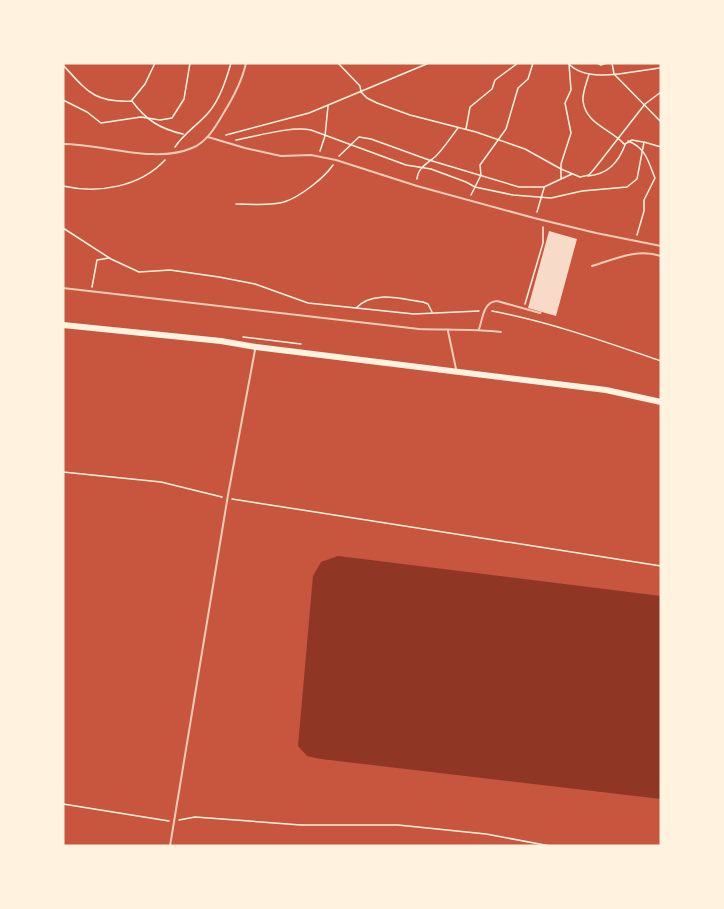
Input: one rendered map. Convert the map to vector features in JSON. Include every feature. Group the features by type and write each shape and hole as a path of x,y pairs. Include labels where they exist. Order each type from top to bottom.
{"main road":[{"path":"63,325 221,341 606,390 661,402"}],"lane":[{"path":"63,144 142,153 170,153 193,148 208,137 233,98 246,63"},
{"path":"208,137 281,156 318,156 336,160 468,201 661,246"},
{"path":"592,267 635,253 651,253 661,256"},
{"path":"63,288 395,326 501,332"},
{"path":"479,329 488,303 497,301 540,313 541,311"},
{"path":"448,330 457,372"},
{"path":"170,846 228,498 256,347"}],"path":[{"path":"132,100 145,84 155,63"},
{"path":"63,100 87,112 101,123 141,117 149,120 171,118 184,99 190,63"},
{"path":"63,186 101,188 129,184 151,174 164,162 184,134 210,111 231,63"},
{"path":"338,63 360,86 361,92 367,98 410,115 525,148 573,174 585,177 601,175 611,168 628,141 636,140 661,147"},
{"path":"220,140 228,133 309,113 429,63"},
{"path":"466,130 470,108 492,89 495,80 518,63"},
{"path":"468,201 481,175 480,165 506,129 518,88 528,79 533,63"},
{"path":"569,63 573,68 589,74 615,74 661,68"},
{"path":"561,180 561,164 571,133 565,103 571,90 569,63"},
{"path":"597,63 601,65 608,63"},
{"path":"612,63 615,74 661,122"},
{"path":"63,65 85,90 94,96 105,100 132,100"},
{"path":"589,74 583,100 587,113 596,124 619,138 625,145"},
{"path":"585,177 595,168 645,104 661,92"},
{"path":"132,100 141,113 158,127 184,134"},
{"path":"318,156 325,136 328,105"},
{"path":"226,142 268,132 286,132 299,128 406,165 431,169 466,182 475,188 513,195 543,197 559,197 582,191 627,187 637,179 644,142"},
{"path":"417,186 418,174 422,167 436,156 458,128"},
{"path":"622,134 622,141"},
{"path":"236,204 284,202 326,176 348,145 359,137 519,187 544,187 573,174"},
{"path":"628,141 643,150 656,178 644,200 644,212 635,241"},
{"path":"534,218 543,197 544,187"},
{"path":"524,308 543,243 544,220"},
{"path":"63,228 110,258 139,272 170,270 209,275 255,284 308,303 356,309 414,314 485,310 584,335 661,361"},
{"path":"91,291 97,260 110,258"},
{"path":"356,309 361,303 379,297 423,302 428,304 432,313"},
{"path":"63,472 161,482 228,498 661,566"},
{"path":"63,804 173,822 195,817 301,825 398,825 486,834 550,846"}],"shaded area":[{"path":"338,556 661,596 661,799 307,756 298,746 313,576 321,562"}],"building":[{"path":"549,231 577,239 556,316 528,308"}]}
